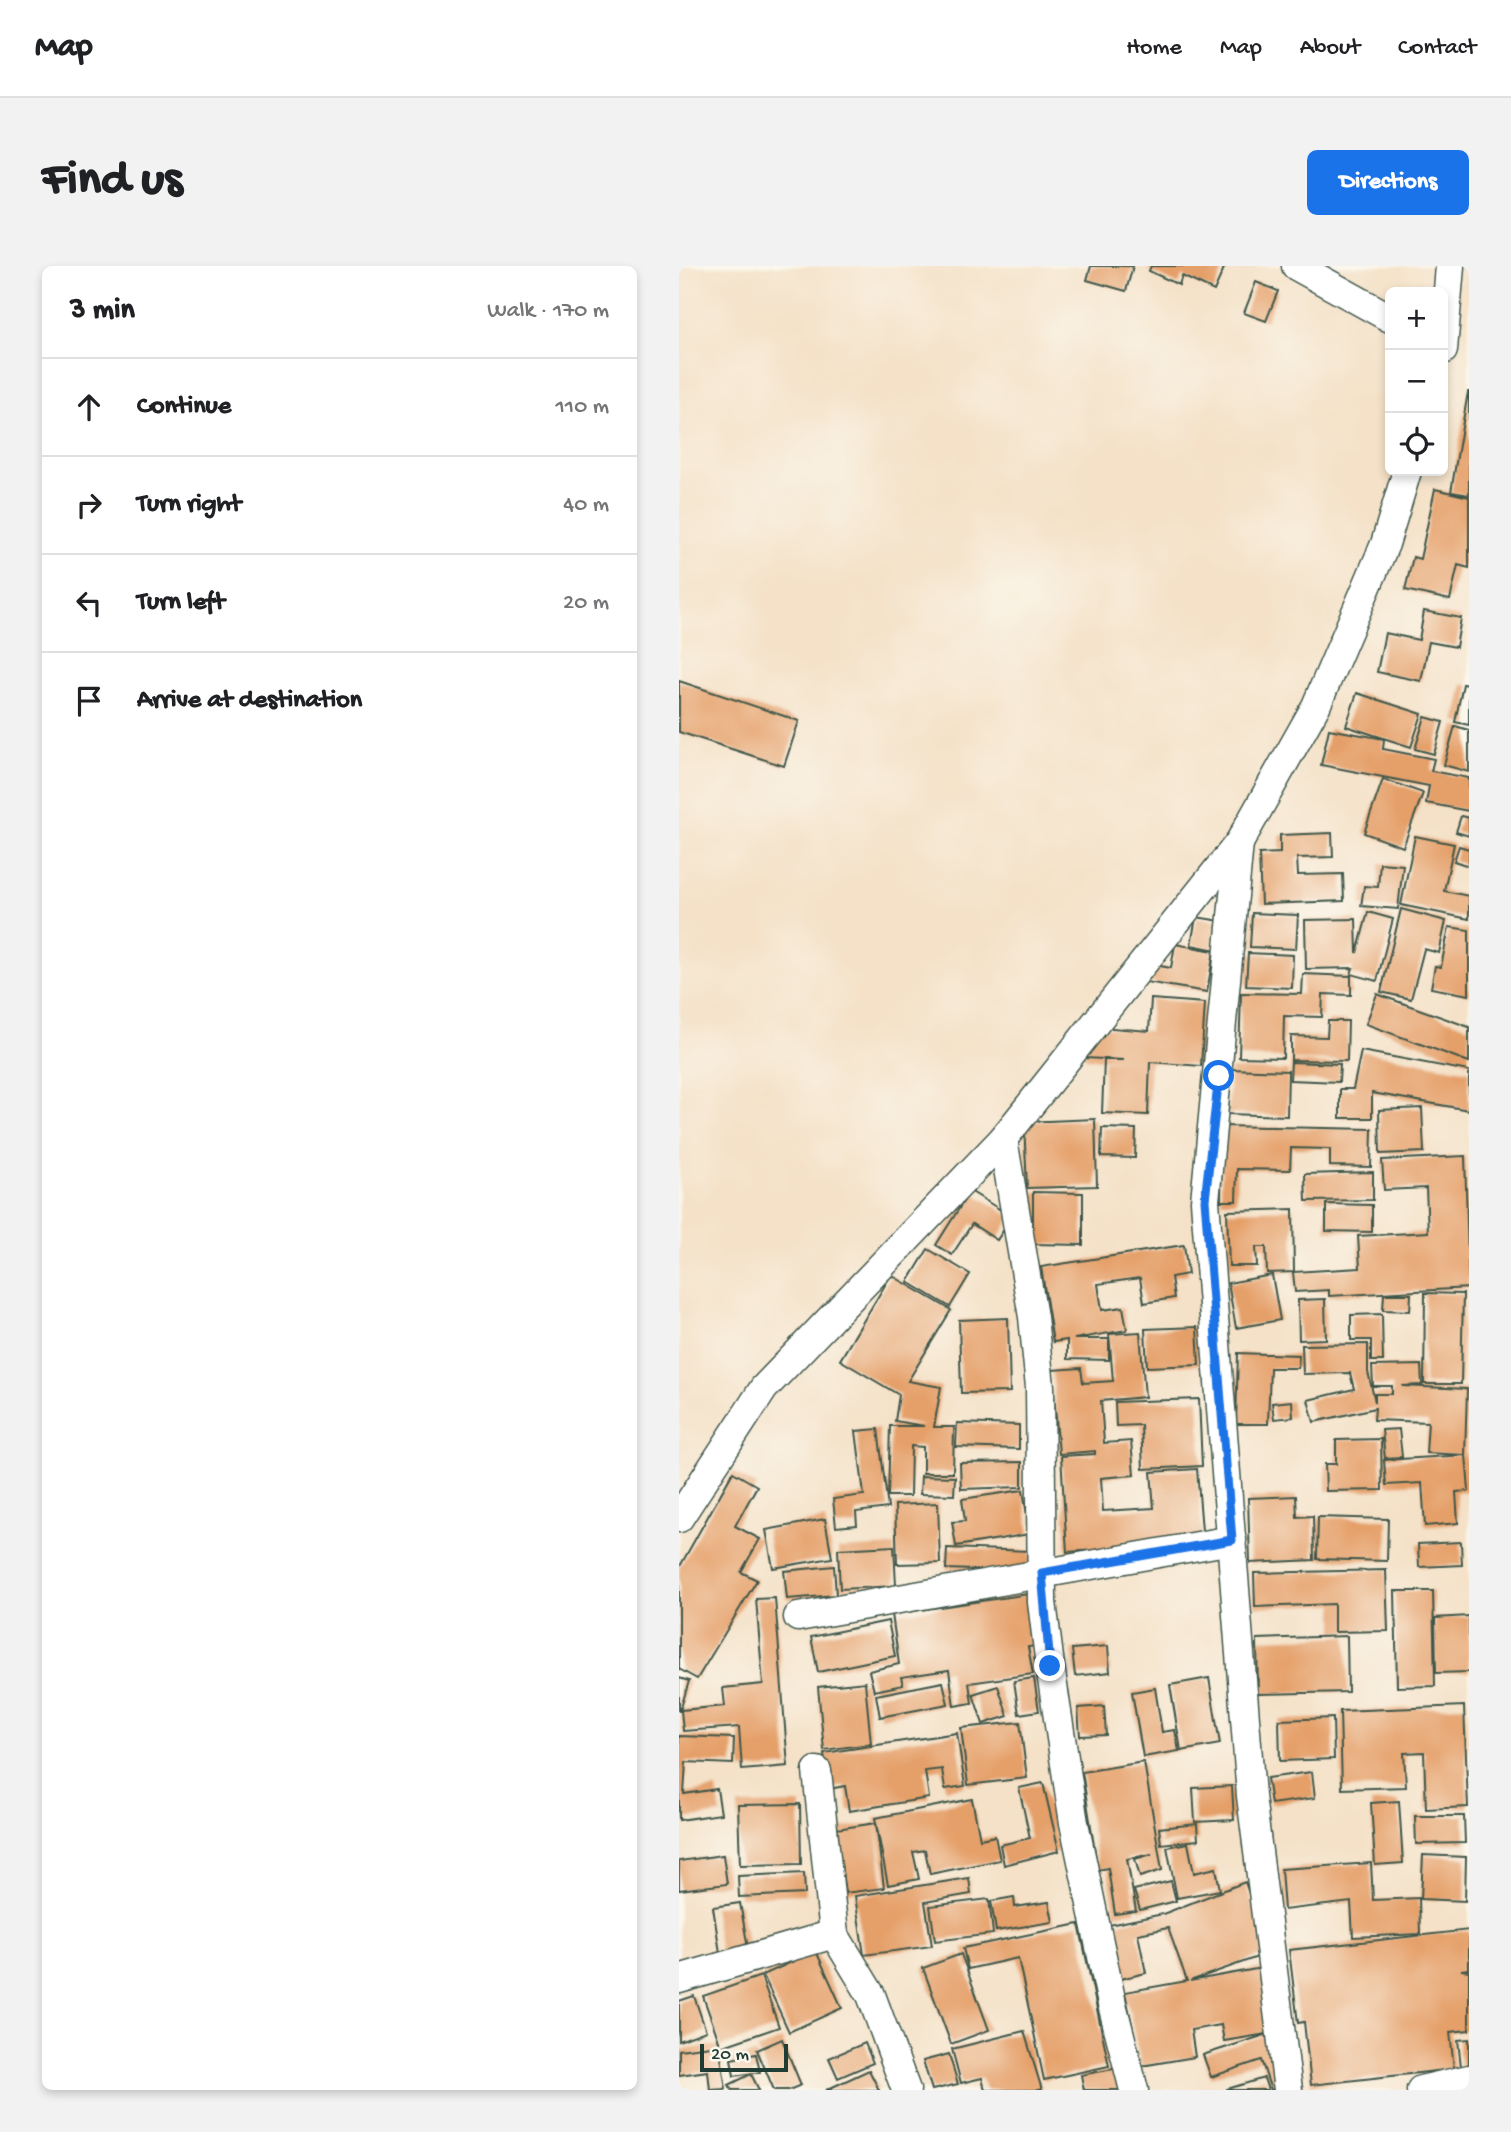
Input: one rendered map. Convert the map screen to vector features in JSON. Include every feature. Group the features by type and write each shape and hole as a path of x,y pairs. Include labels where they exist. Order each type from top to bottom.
{"street":[{"path":"1296,266 1385,315"},
{"path":"1448,289 1450,266"},
{"path":"679,1518 764,1388 1003,1139 1239,844 1316,706 1385,544 1405,476"},
{"path":"1239,844 1205,1200 1251,1796 1288,2090"},
{"path":"1003,1139 1033,1317 1040,1387 1042,1573 1050,1666 1074,1823 1112,2004 1134,2090"},
{"path":"798,1617 1232,1540"},
{"path":"817,1771 834,1934 871,1994 906,2090"},
{"path":"679,1979 834,1934"},
{"path":"1421,2090 1469,2079"}],"building":[{"path":"1091,266 1133,266 1126,291 1087,280"},
{"path":"1151,266 1225,266 1214,291 1182,276 1179,285 1149,271"},
{"path":"1256,282 1278,291 1266,321 1244,313"},
{"path":"1469,392 1469,495 1451,492"},
{"path":"1435,489 1469,497 1469,568 1458,565 1450,600 1405,590 1413,557 1420,559"},
{"path":"1424,611 1461,618 1456,647 1429,642 1421,681 1377,672 1385,633 1419,640"},
{"path":"679,681 799,721 784,766 679,732"},
{"path":"1463,684 1469,685 1469,725 1455,722"},
{"path":"1357,693 1422,714 1411,747 1346,726"},
{"path":"1425,717 1443,722 1434,754 1415,749"},
{"path":"1455,726 1469,730 1469,772 1444,765"},
{"path":"1329,729 1384,739 1383,749 1434,759 1431,771 1469,778 1469,811 1426,803 1429,786 1321,765"},
{"path":"1383,779 1423,793 1403,847 1364,833"},
{"path":"1461,816 1469,818 1469,836 1456,832"},
{"path":"1332,833 1333,857 1297,858 1298,875 1343,874 1344,901 1261,904 1259,854 1280,853 1280,835"},
{"path":"1415,836 1454,844 1444,891 1469,896 1469,919 1401,905"},
{"path":"1459,846 1469,849 1469,866 1454,861"},
{"path":"1380,863 1403,865 1398,909 1361,906 1364,886 1378,887"},
{"path":"1401,909 1446,921 1439,953 1424,949 1411,999 1381,992"},
{"path":"1368,912 1393,919 1377,981 1351,974 1353,968 1306,969 1305,920 1356,919 1357,953"},
{"path":"1252,913 1298,915 1296,949 1250,947"},
{"path":"1196,917 1221,921 1216,950 1191,945"},
{"path":"1449,927 1469,930 1469,995 1431,988 1435,966 1441,967"},
{"path":"1175,944 1214,951 1207,992 1146,982 1149,964 1171,968"},
{"path":"1248,953 1293,955 1292,988 1246,986"},
{"path":"1303,974 1351,976 1351,995 1323,994 1322,1017 1284,1016 1283,1058 1239,1057 1241,993 1302,994"},
{"path":"1377,994 1469,1027 1469,1062 1366,1024"},
{"path":"1151,999 1205,1003 1201,1066 1150,1062 1148,1115 1102,1113 1104,1060 1124,1060 1085,1058 1087,1026 1149,1031"},
{"path":"1328,1021 1348,1021 1347,1061 1291,1060 1291,1036 1327,1037"},
{"path":"1361,1051 1469,1071 1469,1110 1372,1093 1372,1118 1340,1118 1340,1089 1353,1089"},
{"path":"1291,1062 1340,1064 1339,1082 1290,1080"},
{"path":"1230,1069 1288,1071 1287,1116 1228,1114"},
{"path":"1422,1108 1424,1152 1380,1154 1379,1110"},
{"path":"1095,1119 1097,1186 1027,1188 1024,1122"},
{"path":"1222,1126 1372,1129 1371,1167 1330,1166 1330,1149 1291,1148 1290,1170 1237,1169 1236,1201 1221,1201"},
{"path":"1102,1128 1136,1129 1135,1158 1101,1157"},
{"path":"1465,1156 1469,1288 1329,1296 1329,1290 1295,1292 1293,1272 1267,1273 1266,1247 1256,1247 1257,1266 1229,1266 1227,1211 1293,1209 1294,1272 1360,1268 1358,1236 1428,1232 1426,1188 1384,1190 1382,1160"},
{"path":"1373,1172 1373,1200 1306,1201 1305,1174"},
{"path":"970,1191 1012,1217 997,1240 972,1224 952,1255 936,1245"},
{"path":"1033,1192 1083,1193 1083,1245 1033,1244"},
{"path":"1326,1204 1372,1205 1372,1232 1326,1231"},
{"path":"1184,1245 1188,1274 1171,1277 1174,1298 1144,1303 1140,1278 1098,1284 1102,1310 1123,1307 1127,1330 1074,1339 1109,1339 1109,1360 1067,1359 1067,1340 1053,1342 1041,1267"},
{"path":"928,1249 970,1274 950,1307 908,1282"},
{"path":"891,1275 951,1310 908,1381 941,1387 934,1427 954,1427 953,1473 923,1473 923,1447 911,1446 910,1496 888,1496 890,1426 924,1426 895,1421 899,1395 840,1360"},
{"path":"1272,1275 1280,1320 1236,1328 1228,1283"},
{"path":"1425,1293 1463,1294 1461,1384 1424,1384"},
{"path":"1384,1294 1411,1294 1410,1311 1383,1310"},
{"path":"1325,1299 1326,1339 1299,1340 1298,1300"},
{"path":"1382,1314 1383,1361 1371,1361 1371,1340 1351,1340 1351,1315"},
{"path":"1008,1318 1010,1392 961,1393 959,1320"},
{"path":"1197,1327 1199,1365 1147,1367 1145,1329"},
{"path":"1140,1332 1145,1397 1101,1401 1104,1443 1131,1441 1134,1475 1101,1478 1103,1511 1154,1508 1151,1472 1197,1469 1203,1543 1067,1552 1061,1456 1095,1454 1095,1451 1059,1454 1052,1370 1081,1368 1083,1383 1113,1381 1109,1334"},
{"path":"1368,1344 1368,1372 1375,1402 1375,1394 1392,1394 1392,1386 1373,1386 1372,1366 1421,1365 1422,1385 1402,1386 1467,1389 1465,1455 1426,1453 1428,1422 1374,1420 1375,1408 1314,1422 1308,1400 1354,1389 1350,1373 1303,1374 1302,1345"},
{"path":"1238,1353 1299,1355 1298,1368 1270,1368 1268,1424 1236,1424"},
{"path":"1199,1399 1202,1466 1143,1469 1141,1425 1116,1426 1115,1402"},
{"path":"1292,1401 1293,1417 1274,1419 1272,1403"},
{"path":"957,1423 1019,1425 1019,1449 956,1447"},
{"path":"878,1429 888,1508 856,1512 857,1525 836,1527 833,1499 864,1495 856,1431"},
{"path":"1399,1429 1402,1457 1385,1458 1382,1430"},
{"path":"1381,1439 1382,1490 1326,1491 1325,1464 1336,1464 1336,1440"},
{"path":"1466,1455 1469,1491 1456,1492 1458,1523 1425,1526 1422,1483 1386,1485 1384,1460"},
{"path":"1022,1462 1022,1487 961,1489 960,1463"},
{"path":"733,1472 757,1486 735,1526 760,1539 741,1572 757,1580 697,1679 679,1669 679,1568"},
{"path":"921,1476 955,1477 954,1495 920,1494"},
{"path":"1023,1490 1030,1534 956,1546 952,1522 965,1521 962,1499"},
{"path":"1296,1496 1297,1517 1313,1516 1314,1560 1250,1563 1248,1498"},
{"path":"938,1503 940,1563 897,1564 895,1505"},
{"path":"1318,1517 1388,1519 1387,1561 1317,1559"},
{"path":"825,1519 832,1558 773,1568 766,1530"},
{"path":"1461,1542 1462,1565 1419,1567 1418,1544"},
{"path":"894,1546 896,1586 840,1589 838,1549"},
{"path":"947,1548 1031,1551 1031,1572 946,1569"},
{"path":"834,1566 836,1595 787,1599 784,1571"},
{"path":"1386,1570 1388,1631 1334,1632 1334,1604 1255,1607 1254,1573"},
{"path":"1395,1591 1433,1591 1435,1686 1397,1687"},
{"path":"1029,1594 1036,1646 1028,1647 1033,1674 969,1683 972,1703 954,1706 949,1670 901,1677 903,1685 874,1691 869,1671 899,1664 892,1614"},
{"path":"775,1598 788,1766 742,1770 739,1727 683,1731 681,1710 725,1706 723,1688 763,1684 756,1599"},
{"path":"1469,1616 1469,1672 1436,1673 1435,1618"},
{"path":"888,1621 895,1656 818,1672 811,1637"},
{"path":"1347,1636 1348,1692 1258,1694 1257,1639"},
{"path":"1108,1646 1110,1672 1075,1676 1072,1649"},
{"path":"679,1678 689,1681 680,1711 679,1711"},
{"path":"1034,1678 1039,1711 1019,1714 1014,1681"},
{"path":"1209,1678 1220,1744 1181,1751 1170,1685"},
{"path":"865,1682 871,1744 824,1750 818,1687"},
{"path":"943,1682 948,1704 880,1717 876,1695"},
{"path":"998,1686 1008,1716 983,1724 973,1694"},
{"path":"1155,1688 1162,1732 1175,1730 1179,1751 1143,1757 1132,1692"},
{"path":"1104,1706 1106,1735 1080,1736 1078,1708"},
{"path":"1464,1706 1468,1807 1426,1809 1424,1752 1404,1753 1406,1787 1342,1789 1340,1711"},
{"path":"1333,1718 1334,1759 1280,1761 1279,1720"},
{"path":"1020,1722 1027,1778 968,1785 961,1728"},
{"path":"957,1733 965,1786 945,1789 942,1769 925,1771 929,1798 849,1811 845,1786 829,1789 824,1753"},
{"path":"679,1736 734,1738 733,1764 686,1762 684,1794 717,1789 721,1814 679,1820"},
{"path":"1144,1762 1162,1870 1140,1877 1135,1859 1152,1854 1127,1859 1136,1911 1115,1914 1108,1868 1098,1870 1082,1772"},
{"path":"1312,1772 1315,1798 1271,1804 1267,1778"},
{"path":"1043,1783 1059,1851 1004,1865 1000,1845 1030,1838 1019,1788"},
{"path":"1232,1786 1234,1820 1195,1822 1193,1788"},
{"path":"972,1799 980,1839 995,1836 1000,1860 930,1874 925,1850 913,1852 919,1879 888,1885 875,1818"},
{"path":"1399,1801 1403,1863 1375,1865 1371,1803"},
{"path":"800,1804 801,1864 740,1865 738,1805"},
{"path":"1415,1816 1464,1816 1465,1843 1416,1844"},
{"path":"876,1823 884,1888 845,1893 836,1829"},
{"path":"1197,1824 1198,1840 1161,1844 1159,1828"},
{"path":"1188,1843 1194,1873 1216,1868 1220,1890 1177,1898 1167,1847"},
{"path":"723,1855 727,1884 679,1890 679,1861"},
{"path":"1423,1855 1466,1857 1465,1901 1421,1899"},
{"path":"1371,1863 1373,1900 1419,1898 1420,1934 1353,1937 1351,1902 1284,1910 1281,1869"},
{"path":"804,1873 805,1894 739,1897 738,1876"},
{"path":"969,1878 971,1894 925,1902 932,1946 864,1955 855,1896"},
{"path":"1171,1881 1176,1901 1140,1910 1134,1890"},
{"path":"1245,1882 1269,1953 1190,1981 1262,1968 1273,2033 1224,2041 1221,2025 1191,2030 1195,2057 1141,2066 1125,1992 1187,1981 1168,1928 1138,1934 1146,1973 1120,1979 1109,1925 1163,1914"},
{"path":"1014,1897 1015,1907 1049,1902 1053,1922 996,1931 991,1901"},
{"path":"989,1899 993,1934 935,1941 930,1906"},
{"path":"740,1903 748,1948 720,1953 713,1907"},
{"path":"1079,1924 1109,2066 1044,2080 1018,1958 968,1969 963,1948"},
{"path":"1469,1930 1469,1969 1461,1970 1469,1971 1469,2030 1450,2032 1454,2069 1311,2085 1304,2022 1298,2023 1289,1950"},
{"path":"816,1951 842,2008 789,2032 763,1975"},
{"path":"961,1954 989,2030 951,2044 923,1968"},
{"path":"761,1976 779,2027 721,2047 703,1996"},
{"path":"694,1996 706,2031 679,2041 679,2001"},
{"path":"1024,2031 1042,2090 985,2090 982,2078 961,2083 952,2049"},
{"path":"1268,2034 1287,2090 1271,2090 1261,2060 1211,2077 1203,2055"},
{"path":"782,2039 801,2085 789,2090 774,2090 757,2050"},
{"path":"1469,2039 1469,2066 1461,2067 1458,2040"},
{"path":"865,2043 873,2063 838,2078 829,2058"},
{"path":"719,2045 726,2089 710,2090 708,2071 679,2075 679,2050"},
{"path":"756,2054 760,2072 734,2076 731,2059"},
{"path":"949,2054 958,2084 932,2090 923,2061"},
{"path":"1119,2068 1123,2090 1084,2090 1081,2075"},
{"path":"869,2070 879,2090 826,2090"},
{"path":"751,2074 759,2090 732,2090 729,2085"},
{"path":"1264,2078 1268,2090 1227,2090 1227,2089"}],"route":[{"path":"1050,1666 1042,1602 1042,1573 1232,1540 1205,1200 1219,1076"}]}
